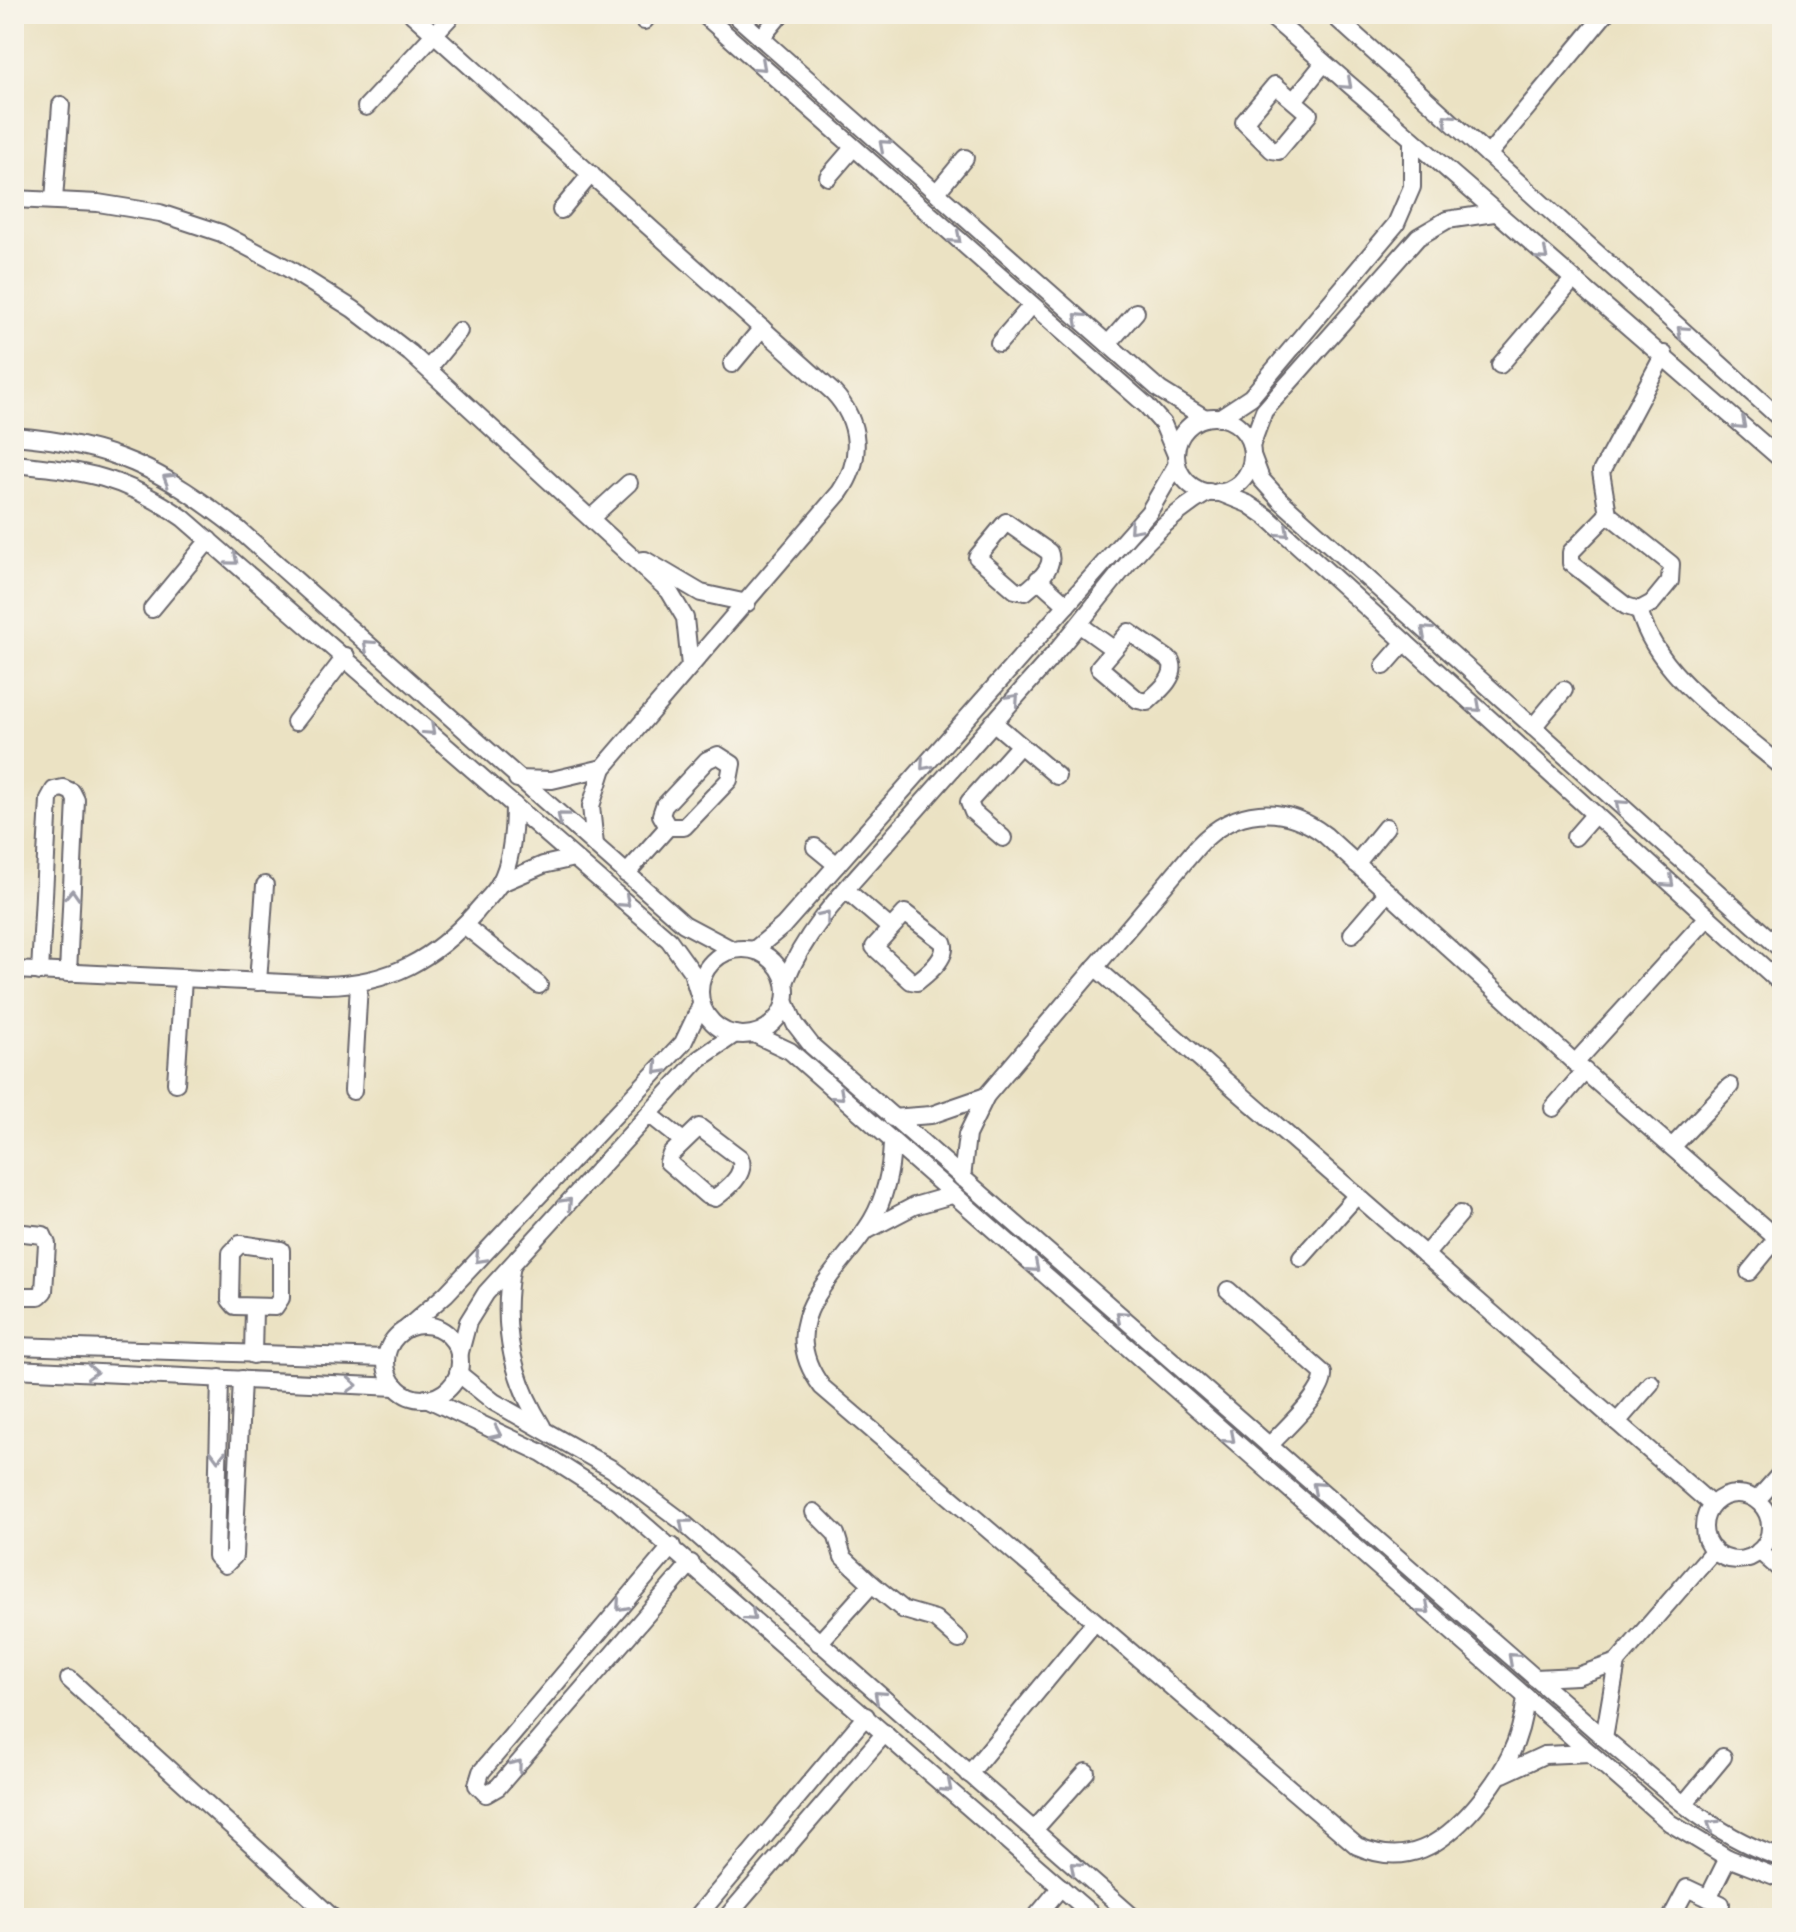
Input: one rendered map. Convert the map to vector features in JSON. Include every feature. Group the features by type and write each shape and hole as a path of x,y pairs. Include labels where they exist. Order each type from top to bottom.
{"street":[{"path":"413,14 842,401 853,423 857,447 847,482 747,603 603,768 591,806 595,845"},
{"path":"366,107 453,14"},
{"path":"703,14 1147,406 1169,434 1186,480 1248,504 1267,517 1782,984"},
{"path":"734,14 1160,390 1242,430 1270,491 1782,950"},
{"path":"761,38 781,14"},
{"path":"1268,14 1572,281 1664,354 1782,460"},
{"path":"1332,14 1782,420"},
{"path":"1488,155 1605,14"},
{"path":"1295,99 1324,63"},
{"path":"800,101 815,84"},
{"path":"54,200 61,105"},
{"path":"754,950 776,934 1149,512 1177,459 1186,430 1251,397 1396,224 1412,187 1412,142"},
{"path":"828,177 853,148"},
{"path":"937,192 965,158"},
{"path":"561,210 591,174"},
{"path":"14,199 54,200 160,213 221,233 322,289 382,331 428,369 592,517 638,561 641,569 669,591 681,607 690,666"},
{"path":"1494,213 1447,220 1418,237 1264,411 1242,480 1214,492 1165,524 846,890 801,947 785,982 785,1001 795,1024 817,1050 892,1118 1604,1738 1721,1832 1782,1858"},
{"path":"1500,365 1572,281"},
{"path":"999,343 1032,305"},
{"path":"1108,344 1136,312"},
{"path":"732,364 762,328"},
{"path":"428,369 459,331"},
{"path":"1608,514 1575,547 1569,558 1575,567 1626,606 1639,610 1652,603 1670,581 1671,564 1608,514 1601,472 1664,354"},
{"path":"1147,406 1160,390"},
{"path":"14,436 89,446 141,463 174,482 238,529 684,924 733,950 754,950 776,965 785,982"},
{"path":"14,464 100,475 122,483 164,504 209,540 669,940 692,972 700,1000 718,1027 735,1034 754,1034 781,1045 1670,1823 1728,1858 1782,1879"},
{"path":"592,517 629,483"},
{"path":"1003,523 1013,524 1051,554 1051,564 1038,579 1025,592 1019,592 978,561 979,550 1003,523"},
{"path":"152,609 209,540"},
{"path":"638,561 645,560 701,593 747,603"},
{"path":"1038,579 1067,605"},
{"path":"1639,610 1652,646 1668,668 1782,767"},
{"path":"1080,625 1112,648"},
{"path":"1132,632 1171,661 1173,674 1150,700 1141,701 1100,671 1099,663 1112,648 1125,633 1132,632"},
{"path":"1384,666 1405,642"},
{"path":"295,722 346,656"},
{"path":"1533,727 1564,690"},
{"path":"993,722 1057,776"},
{"path":"1003,838 973,812 969,802 1020,745"},
{"path":"626,874 668,827 684,827 729,780 734,769 729,759 718,755 707,760 664,806 661,815 668,827"},
{"path":"517,779 552,780 603,768"},
{"path":"40,972 49,799 54,790 63,788 72,792 76,800 68,973"},
{"path":"14,970 359,984 408,969 464,925 499,884 512,837 514,805"},
{"path":"962,1178 967,1135 986,1096 1208,835 1232,820 1259,813 1287,815 1313,827 1356,864 1580,1067 1779,1240 1749,1272"},
{"path":"1575,837 1595,814"},
{"path":"1356,864 1386,827"},
{"path":"815,847 837,865"},
{"path":"46,852 74,853"},
{"path":"499,884 543,865 574,858"},
{"path":"258,982 265,885"},
{"path":"846,890 889,927"},
{"path":"1352,934 1388,892"},
{"path":"908,913 945,945 944,955 919,981 911,981 875,951 874,943 889,927 901,914 908,913"},
{"path":"1553,1108 1580,1067 1708,917"},
{"path":"669,940 684,924"},
{"path":"464,925 539,985"},
{"path":"733,950 708,966 700,1000 683,1043 446,1294 390,1343 386,1358 387,1373 396,1387 410,1396 426,1398 568,1469 617,1501 1096,1918"},
{"path":"1095,967 1712,1505"},
{"path":"176,1083 183,979"},
{"path":"353,1091 359,984"},
{"path":"754,1034 771,1025 785,1001"},
{"path":"426,1398 442,1393 459,1365 476,1307 512,1263 699,1059 735,1034"},
{"path":"804,1065 817,1050"},
{"path":"1672,1147 1730,1086"},
{"path":"892,1118 931,1115 986,1096"},
{"path":"649,1114 683,1141"},
{"path":"703,1128 740,1158 742,1171 719,1196 709,1197 669,1165 669,1158 683,1141 696,1129 703,1128"},
{"path":"892,1143 885,1189 863,1233 819,1290 807,1315 804,1343 814,1376 1094,1623 1346,1840 1368,1851 1405,1855 1439,1843 1502,1775 1516,1745 1526,1697"},
{"path":"863,1233 914,1206 952,1195"},
{"path":"1301,1258 1357,1195"},
{"path":"1425,1255 1460,1214"},
{"path":"14,1232 40,1233 47,1244 44,1291 39,1296 15,1296 14,1346 386,1358"},
{"path":"240,1244 279,1247 283,1256 280,1302 275,1307 254,1308 235,1306 230,1300 232,1250 240,1244"},
{"path":"512,1263 507,1320 512,1358 524,1394 543,1428"},
{"path":"1228,1290 1323,1373 1322,1385 1317,1392 1269,1446"},
{"path":"253,1355 254,1308"},
{"path":"407,1328 424,1325 440,1329 453,1340 459,1365 494,1402 543,1428 646,1493 1134,1918"},
{"path":"14,1369 396,1387"},
{"path":"220,1378 216,1556 225,1565 234,1556 242,1379"},
{"path":"1617,1422 1651,1383"},
{"path":"1757,1500 1782,1472"},
{"path":"1733,1494 1757,1500 1770,1521 1769,1537 1759,1551 1737,1560 1714,1550 1704,1528 1712,1505 1733,1494"},
{"path":"217,1511 236,1512"},
{"path":"814,1512 836,1534 843,1557 872,1584 904,1610 935,1619 959,1640"},
{"path":"672,1546 481,1772 477,1785 480,1791 493,1792 691,1563"},
{"path":"1535,1678 1577,1676 1617,1662 1714,1550"},
{"path":"1759,1551 1782,1571"},
{"path":"708,1578 725,1559"},
{"path":"819,1643 872,1584"},
{"path":"969,1774 1094,1623"},
{"path":"1477,1654 1490,1638"},
{"path":"1604,1738 1617,1662"},
{"path":"69,1679 333,1918"},
{"path":"696,1918 866,1716"},
{"path":"521,1722 539,1738"},
{"path":"726,1918 885,1733"},
{"path":"1502,1775 1544,1755 1590,1753"},
{"path":"1684,1804 1723,1757"},
{"path":"1034,1830 1086,1772"},
{"path":"1708,1898 1728,1858"},
{"path":"721,1887 738,1903"},
{"path":"1035,1918 1061,1887"},
{"path":"1671,1918 1686,1889 1722,1906 1718,1918"},
{"path":"1067,1918 1080,1904"}]}
